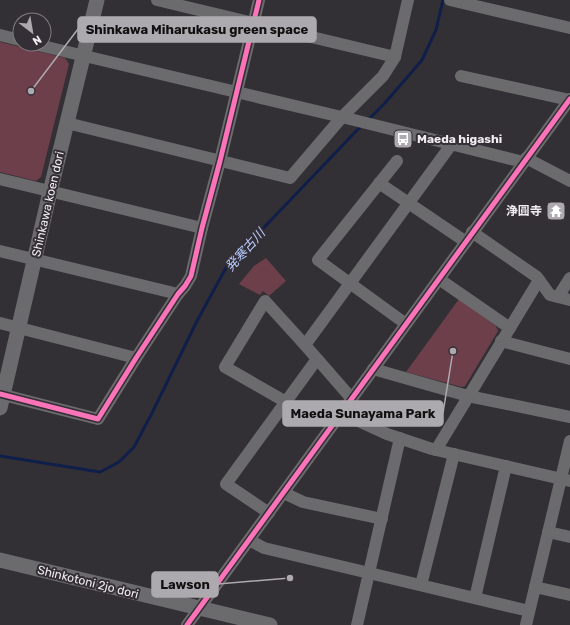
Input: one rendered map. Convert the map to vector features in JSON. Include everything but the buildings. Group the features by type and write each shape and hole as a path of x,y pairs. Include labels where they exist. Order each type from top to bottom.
{"street":[{"name":"Shinkawa koen dori","path":"1,399 97,0"},
{"path":"157,0 395,57"},
{"path":"1,399 98,419 136,358 178,294 185,286 191,276 259,0"},
{"path":"67,123 290,178 383,76 395,57 408,0"},
{"path":"455,1 570,28"},
{"path":"0,35 12,38"},
{"path":"52,48 451,144 525,160 570,181"},
{"path":"188,625 268,513 570,100 461,76"},
{"path":"305,345 451,144"},
{"path":"397,161 318,260 406,324"},
{"path":"0,179 202,228"},
{"path":"380,183 409,203 537,277 550,295 564,298 570,278"},
{"path":"0,250 178,294"},
{"path":"439,279 510,328"},
{"path":"436,450 539,280"},
{"path":"286,402 225,367 265,301 352,399"},
{"path":"0,323 136,358"},
{"path":"501,341 570,358"},
{"path":"268,513 226,484 317,359"},
{"path":"373,369 468,396 570,417"},
{"path":"341,413 387,434 436,450 565,480"},
{"path":"357,625 400,438"},
{"path":"526,625 548,532 565,480 570,441"},
{"path":"421,585 454,454"},
{"path":"475,598 506,466"},
{"path":"284,493 303,502 382,519"},
{"path":"548,532 570,537"},
{"path":"249,540 264,548 529,611"},
{"name":"Shinkotoni 2jo dori","path":"0,560 270,625"},
{"path":"535,587 570,595"}],"shaded area":[{"path":"0,42 12,45 12,52 41,52 65,58 69,64 41,177 36,181 0,172"},
{"path":"266,258 286,281 269,296 263,291 260,295 239,284 254,266"},
{"path":"459,299 496,326 498,331 465,386 462,387 406,372"}],"waterway":[{"name":"発寒古川","path":"368,120 385,103 422,60 436,30 443,0"},
{"name":"発寒古川","path":"0,456 100,472 119,462 134,447 197,321 227,266 362,125"}],"cycle path":[{"path":"0,394 98,419 136,358 191,276 259,0"},
{"path":"187,625 570,99"}],"place":[{"name":"Shinkawa Miharukasu green space","path":"31,91"},
{"name":"Maeda higashi","path":"403,139"},
{"name":"浄圓寺","path":"556,211"},
{"name":"Maeda Sunayama Park","path":"453,351"},
{"name":"Lawson","path":"290,578"}]}
